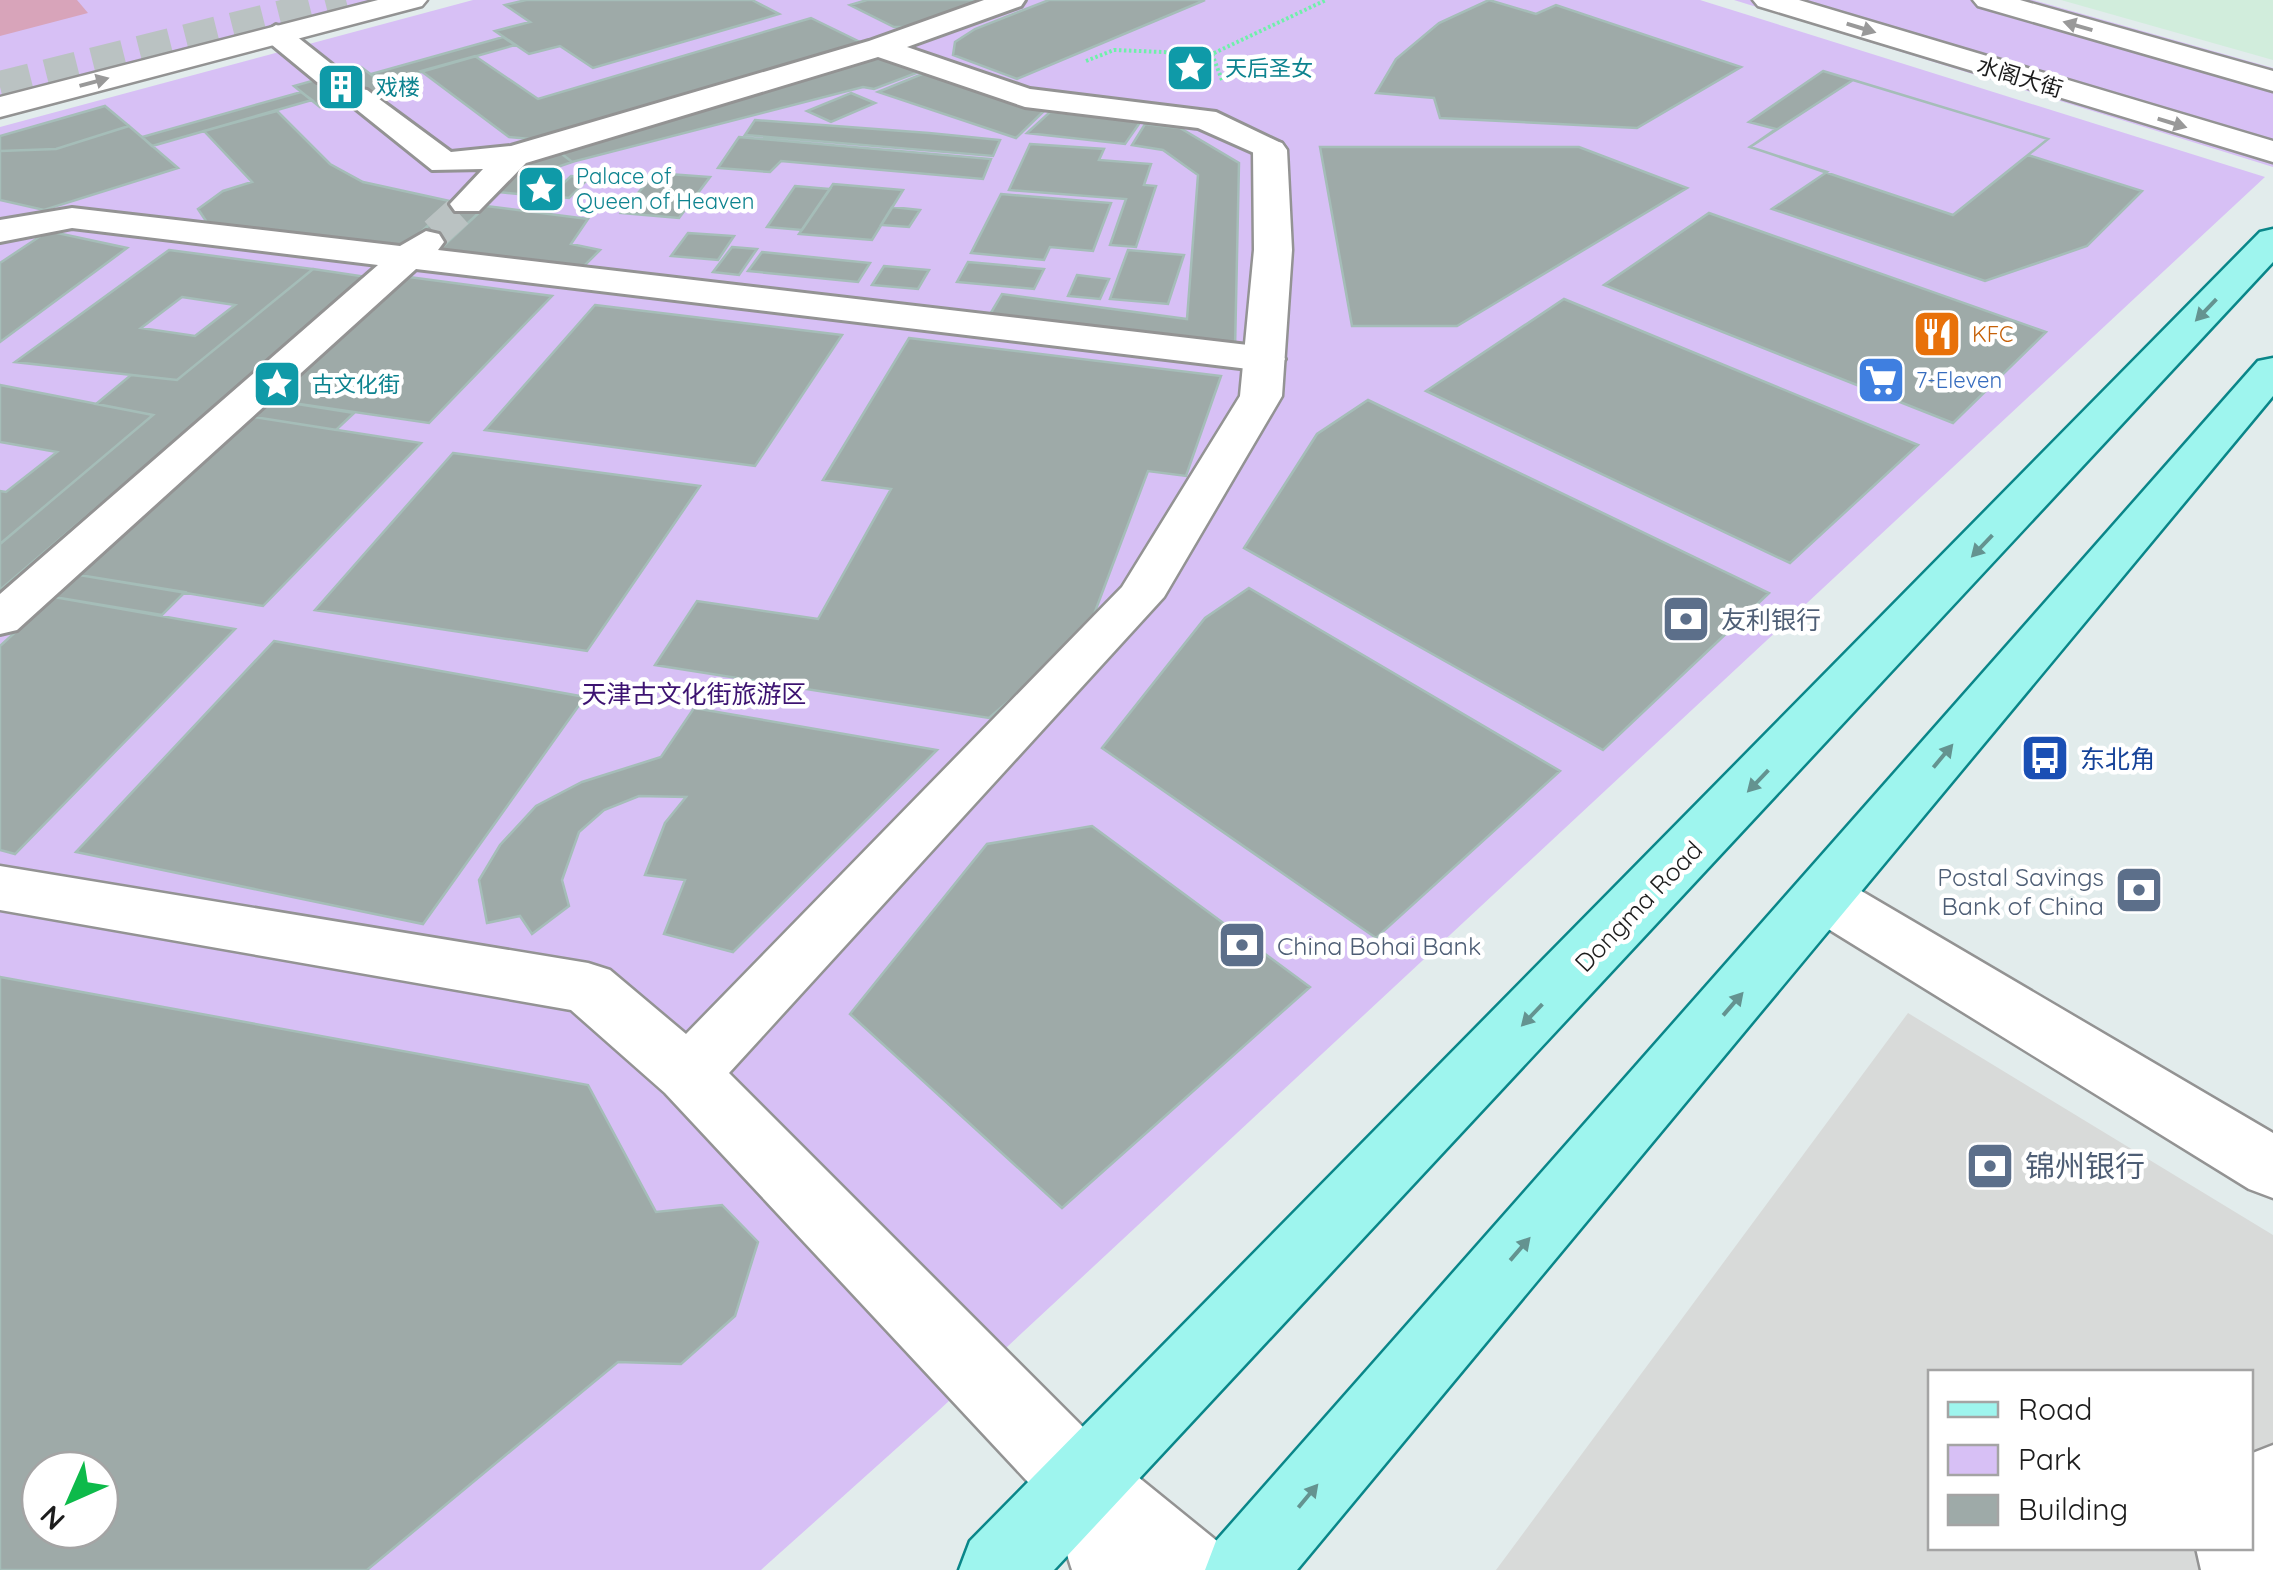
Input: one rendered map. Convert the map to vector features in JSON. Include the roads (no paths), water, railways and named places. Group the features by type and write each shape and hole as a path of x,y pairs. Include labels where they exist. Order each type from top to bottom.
{"main road":[{"name":"Dongma Road","path":"1000,1570 2273,240"},
{"path":"1245,1570 2273,370"}],"street":[{"path":"0,107 412,0"},
{"path":"444,163 514,156 878,47 1011,0"},
{"name":"水阁大街","path":"1768,0 2273,152"},
{"path":"1988,0 2273,81"},
{"path":"276,34 328,76"},
{"path":"688,1074 1140,597 1261,396 1273,250 1270,150 1204,119 1025,98 878,47"},
{"path":"356,97 444,163 471,200 514,156"},
{"path":"0,231 72,218 422,246 1264,359"},
{"path":"0,619 422,246"},
{"path":"0,888 588,988 688,1074 1083,1483 1188,1570"},
{"path":"1824,898 2273,1168"},
{"path":"1083,1483 1112,1570"},
{"path":"2253,1518 2273,1484"},
{"path":"2235,1550 2257,1570"}],"tunnel":[{"path":"0,87 346,0"},
{"path":"328,76 356,97"},
{"path":"435,233 467,204"}],"place":[{"name":"天后圣女","path":"1190,68"},
{"name":"戏楼","path":"341,87"},
{"name":"Palace of Queen of Heaven","path":"541,189"},
{"name":"KFC","path":"1937,334"},
{"name":"7-Eleven","path":"1881,380"},
{"name":"古文化街","path":"277,384"},
{"name":"友利银行","path":"1686,619"},
{"name":"东北角","path":"2045,758"},
{"name":"Postal Savings Bank of China","path":"2139,890"},
{"name":"China Bohai Bank","path":"1242,945"},
{"name":"锦州银行","path":"1990,1166"}],"park label":[{"name":"天津古文化街旅游区","path":"694,693"}]}
